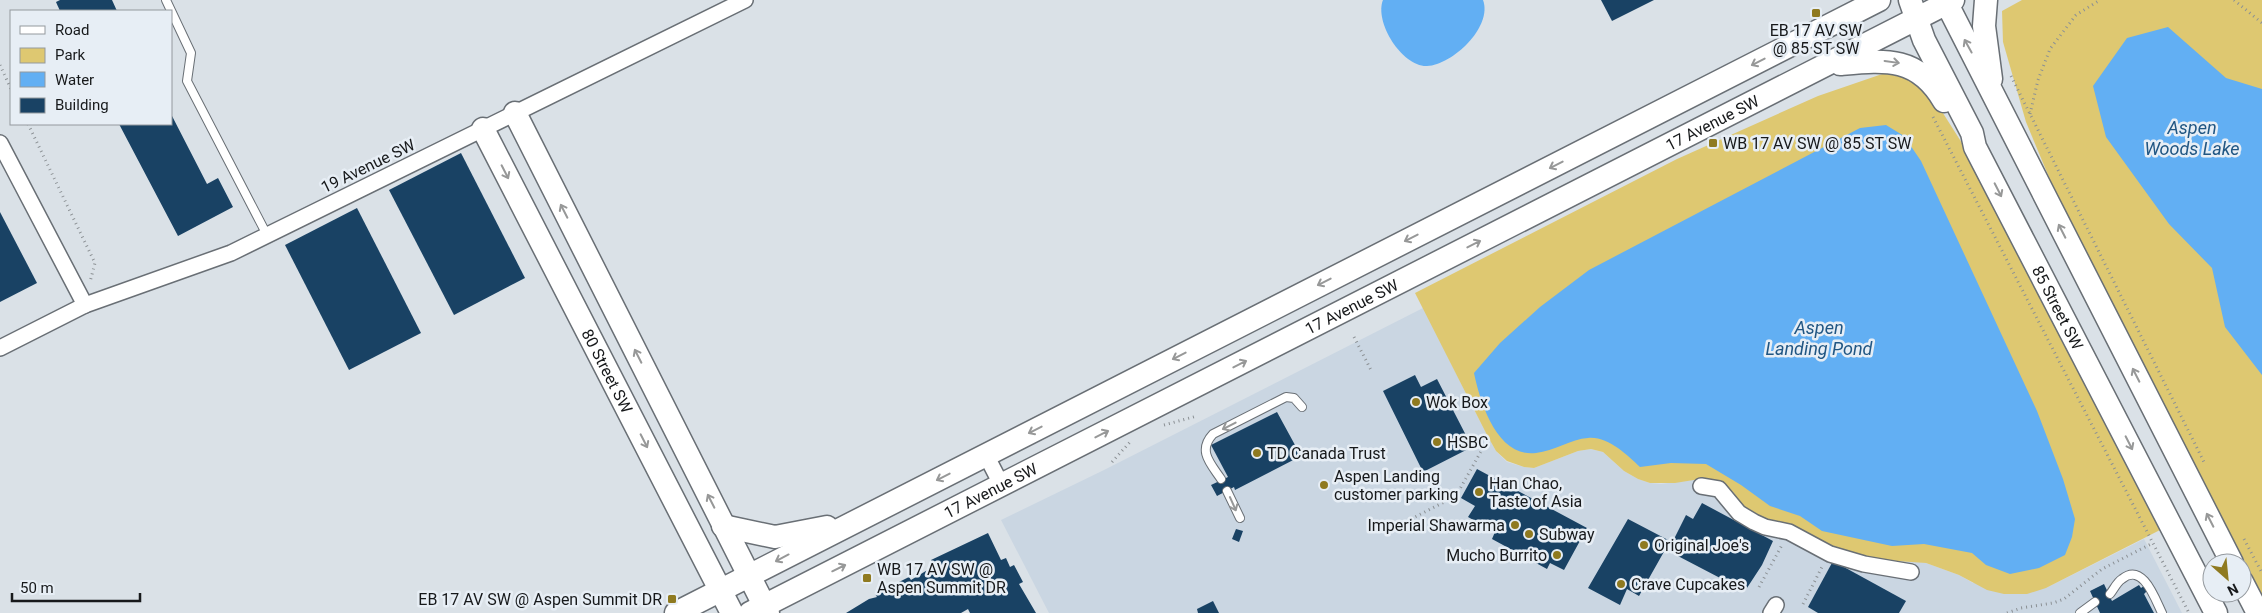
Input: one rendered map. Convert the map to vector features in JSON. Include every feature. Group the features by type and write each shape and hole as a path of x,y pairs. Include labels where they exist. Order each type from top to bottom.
{"main road":[{"name":"17 Avenue SW","path":"676,613 1879,0"},
{"path":"1986,0 1984,26 1991,67 1992,87"},
{"name":"17 Avenue SW","path":"761,610 1826,65 1914,10 1949,1"},
{"path":"1949,1 2056,218 2227,553"},
{"name":"85 Street SW","path":"1914,10 1924,40 1972,133 1975,147 2216,613"},
{"path":"1826,65 1881,60 1900,62 1919,72 1935,86 1956,121 1975,147"},
{"name":"80 Street SW","path":"515,113 749,576 761,610"},
{"name":"80 Street SW","path":"483,129 732,613"},
{"path":"1599,143 1615,172"},
{"path":"1368,260 1384,290"},
{"path":"577,311 607,295"},
{"path":"723,526 774,537 850,523"},
{"path":"2252,601 2258,613"}],"street":[{"name":"19 Avenue SW","path":"0,348 85,305 222,256 267,235 745,0"},
{"path":"0,143 85,305"},
{"path":"986,455 1002,486"},
{"path":"1701,486 1719,489 1739,513 1754,522 1766,527 1789,532 1830,554 1864,564 1911,572"}],"lane":[{"path":"175,27 191,53 187,81 267,235"},
{"path":"1221,479 1208,460 1205,448 1206,441 1213,434 1286,397 1294,398 1302,407"},
{"path":"1227,491 1240,518"},
{"path":"2110,594 2120,580 2129,574 2138,576 2145,580 2162,613"},
{"path":"2080,613 2095,602"}],"path":[{"path":"2030,114 2038,80 2050,49 2076,15 2100,0"},
{"path":"2234,0 2262,23"},
{"path":"0,65 10,87"},
{"path":"2009,69 2207,467"},
{"path":"1932,115 2189,613"},
{"path":"28,125 96,262 85,305"},
{"path":"1354,336 1372,372"},
{"path":"1156,429 1197,416"},
{"path":"1112,462 1130,441"},
{"path":"1411,519 1456,496 1484,446"},
{"path":"1759,587 1789,532"},
{"path":"2242,535 2262,573"},
{"path":"2007,613 2021,608 2053,603 2064,599 2102,569 2153,543"},
{"path":"1802,604 1830,554"}],"shaded area":[{"path":"1423,308 1487,435 1496,451 1507,462 1534,468 1578,451 1591,449 1603,452 1624,471 1650,483 1661,484 1700,479 1723,484 1734,493 1739,503 1800,529 1829,547 1926,563 1959,575 1973,583 2046,588 2144,539 2182,613 1049,613 1001,520 1104,470"}],"green space":[{"path":"2022,0 2262,0 2262,595 2252,576 2252,553 2240,553 2056,194 2026,122 2003,42 2002,11"},
{"name":"Aspen Landing Pond","path":"1888,72 1919,82 1934,99 1974,162 2160,530 2046,588 2027,594 2004,594 1987,590 1959,575 1926,563 1867,559 1829,547 1792,526 1770,523 1748,512 1739,503 1734,493 1723,484 1700,479 1675,483 1650,483 1624,471 1603,452 1591,449 1578,451 1534,468 1524,467 1507,461 1496,451 1415,293 1677,159 1818,96"}],"water":[{"path":"1383,0 1483,0 1484,11 1482,22 1468,43 1448,59 1427,66 1408,59 1392,42 1383,20 1381,9"},
{"name":"Aspen Woods Lake","path":"2168,27 2226,78 2262,89 2262,375 2225,327 2212,268 2169,224 2106,137 2093,86 2127,38"},
{"name":"Aspen Landing Pond","path":"1886,125 1904,136 1921,161 2037,411 2063,479 2075,519 2072,537 2065,555 2039,568 2010,574 1986,565 1972,553 1924,544 1892,546 1822,531 1800,516 1770,506 1741,485 1706,464 1671,463 1640,467 1617,447 1595,438 1575,440 1536,453 1522,452 1511,447 1501,438 1486,412 1474,373 1500,343 1540,307 1589,270 1860,128"}],"building":[{"path":"60,0 112,0 117,10 60,10 56,2"},
{"path":"1601,0 1654,0 1612,21"},
{"path":"172,116 207,184 218,178 233,207 178,236 120,125 172,125"},
{"path":"461,153 525,278 454,315 389,190"},
{"path":"357,208 421,333 349,370 285,245"},
{"path":"0,212 37,283 0,302"},
{"path":"1415,375 1421,387 1437,379 1472,447 1423,472 1383,391"},
{"name":"TD Canada Trust","path":"1277,412 1301,456 1235,490 1234,487 1217,496 1211,485 1228,477 1211,445"},
{"path":"1477,469 1587,528 1564,570 1550,563 1547,569 1492,539 1495,532 1468,517 1475,506 1461,498"},
{"path":"1702,503 1773,541 1762,565 1745,591 1676,555 1678,546 1672,543 1686,515 1693,519"},
{"path":"1628,519 1670,541 1639,596 1627,589 1620,605 1588,588"},
{"path":"1236,529 1243,531 1239,542 1232,539"},
{"path":"988,533 1001,560 1006,558 1010,567 1014,565 1023,582 1019,584 1036,613 970,613 968,609 961,613 846,613 869,599 877,597 875,594 909,577 911,580 934,566 931,560"},
{"path":"1833,561 1906,601 1899,613 1818,613 1808,607"},
{"path":"2104,584 2112,601 2139,585 2141,588 2144,586 2147,591 2144,594 2154,613 2100,613 2090,591"},
{"path":"1213,601 1219,613 1198,613 1197,609"}],"place":[{"name":"EB 17 AV SW @ 85 ST SW","path":"1816,13"},
{"name":"WB 17 AV SW @ 85 ST SW","path":"1713,143"},
{"name":"Wok Box","path":"1416,402"},
{"name":"HSBC","path":"1437,442"},
{"name":"TD Canada Trust","path":"1257,453"},
{"name":"Aspen Landing customer parking","path":"1324,485"},
{"name":"Han Chao, Taste of Asia","path":"1479,492"},
{"name":"Imperial Shawarma","path":"1515,525"},
{"name":"Subway","path":"1529,534"},
{"name":"Original Joe's","path":"1644,545"},
{"name":"Mucho Burrito","path":"1557,555"},
{"name":"WB 17 AV SW @ Aspen Summit DR","path":"867,578"},
{"name":"Crave Cupcakes","path":"1621,584"},
{"name":"EB 17 AV SW @ Aspen Summit DR","path":"672,599"}]}
